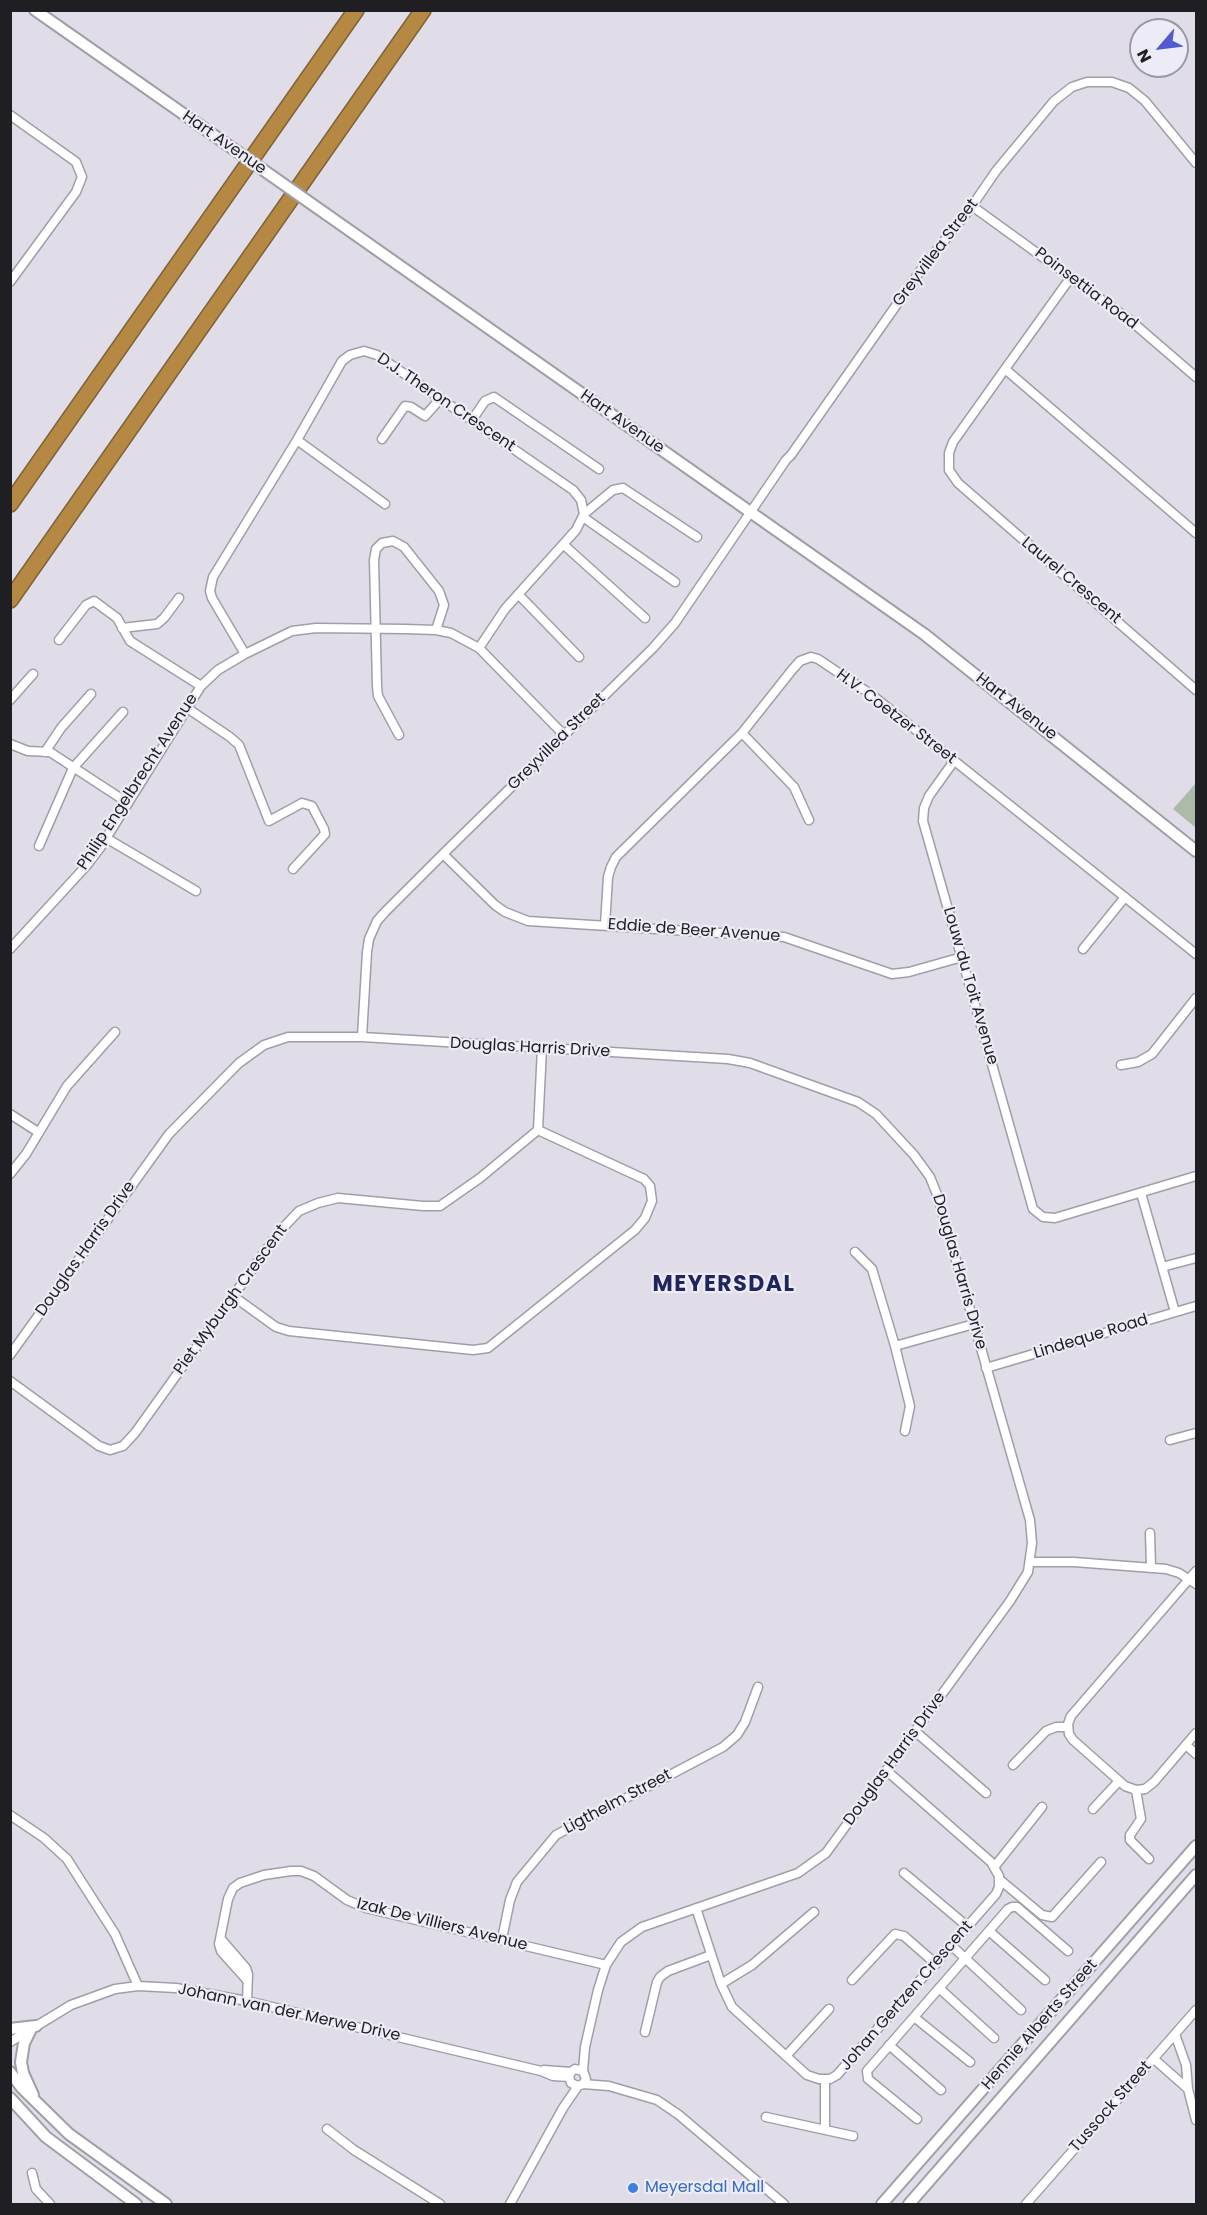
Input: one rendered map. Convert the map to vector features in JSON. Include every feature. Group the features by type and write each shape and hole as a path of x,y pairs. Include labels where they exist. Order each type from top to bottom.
{"highway":[{"path":"10,504 356,10"},
{"path":"10,600 423,10"}],"street":[{"name":"Hart Avenue","path":"35,10 924,634 1197,850"},
{"name":"Greyvillea Street","path":"362,1037 367,952 373,929 385,912 669,630 921,270 972,206 996,171 1054,101 1079,84 1104,81 1123,85 1136,93 1197,163"},
{"path":"10,115 76,162 82,177 76,192 14,270 10,282"},
{"name":"Poinsettia Road","path":"972,206 1131,321 1197,377"},
{"path":"1071,277 1005,369 1197,533"},
{"name":"D.J. Theron Crescent","path":"245,654 212,598 211,585 220,566 342,361 357,352 371,352 377,355 573,490 581,500 583,515"},
{"name":"Laurel Crescent","path":"1005,369 953,442 949,453 950,470 954,479 1197,690"},
{"path":"472,420 485,401 494,397 599,469"},
{"path":"382,439 405,406 425,416 441,398"},
{"path":"297,440 385,504"},
{"path":"479,648 496,620 564,545 576,530 583,515 613,490 623,488 697,537"},
{"path":"583,515 675,582"},
{"path":"399,735 377,692 375,554 378,546 389,541 404,547 443,597 443,612 436,630"},
{"path":"564,545 645,618"},
{"path":"518,594 579,657"},
{"path":"122,628 157,624 179,598"},
{"path":"59,640 92,601 115,615 130,641 201,686"},
{"name":"Philip Engelbrecht Avenue","path":"10,949 87,865 201,686 218,670 292,631 316,628 436,630 451,633 479,648 564,735"},
{"name":"H.V. Coetzer Street","path":"605,925 608,877 613,861 742,733 792,670 804,659 814,658 872,695 1197,954"},
{"path":"10,700 33,675"},
{"path":"45,752 61,728 91,694"},
{"path":"187,708 230,736 239,745 269,821 298,804 307,802 312,806 323,826 324,836 292,868"},
{"path":"39,846 73,768 123,712"},
{"path":"742,733 794,787 809,820"},
{"path":"10,744 28,751 50,752 128,803"},
{"name":"Louw du Toit Avenue","path":"954,761 928,796 924,808 924,821 1033,1209 1040,1216 1055,1218 1140,1193"},
{"path":"106,838 196,891"},
{"name":"Eddie de Beer Avenue","path":"443,854 495,905 513,916 536,921 784,936 892,974 909,972 962,957"},
{"path":"1083,950 1125,897"},
{"path":"1121,1065 1138,1062 1152,1054 1197,998"},
{"path":"10,1174 26,1154 76,1074 115,1032"},
{"name":"Douglas Harris Drive","path":"10,1354 163,1142 232,1069 255,1051 280,1039 299,1036 362,1037 728,1059 750,1063 822,1088 864,1106 893,1130 930,1177 938,1197 1030,1520 1032,1535 1030,1562 1022,1584 832,1846 812,1864 785,1878 634,1932 621,1942 606,1965 577,2076 563,2108 510,2205"},
{"path":"232,1296 280,1329 289,1331 473,1350 488,1348 635,1230 645,1218 652,1201 650,1186 644,1179 538,1130 542,1048"},
{"path":"10,1114 38,1132"},
{"name":"Piet Myburgh Crescent","path":"10,1381 99,1446 110,1450 119,1449 135,1433 285,1224 307,1207 338,1198 440,1206 480,1178 538,1130"},
{"path":"1175,1312 1140,1193 1197,1176"},
{"path":"855,1252 872,1269 895,1346 910,1406 905,1431"},
{"path":"1162,1267 1197,1258"},
{"name":"Lindeque Road","path":"986,1368 1197,1306"},
{"path":"895,1346 974,1324"},
{"path":"1170,1440 1197,1433"},
{"path":"1150,1533 1151,1567"},
{"path":"1030,1562 1074,1562 1151,1567 1173,1571 1193,1581"},
{"path":"1197,1571 1193,1581 1071,1716 1068,1727 1073,1740 1125,1786 1136,1790 1145,1789 1152,1784 1197,1733"},
{"name":"Ligthelm Street","path":"502,1939 510,1900 517,1882 556,1835 723,1747 737,1735 745,1722 758,1687"},
{"path":"1012,1766 1046,1731 1056,1727 1068,1727"},
{"path":"916,1732 986,1793"},
{"path":"1186,1745 1197,1754"},
{"path":"887,1771 994,1866 999,1879 1042,1916 1052,1917 1101,1862"},
{"path":"1093,1809 1119,1781"},
{"path":"1136,1790 1141,1819 1130,1835 1130,1840 1149,1859"},
{"path":"994,1866 1042,1807"},
{"path":"10,1815 49,1842 67,1859 115,1934 138,1986"},
{"name":"Hennie Alberts Street","path":"882,2205 1197,1846"},
{"name":"Izak De Villiers Avenue","path":"247,2001 247,1980 221,1951 219,1944 225,1910 234,1888 240,1883 255,1877 281,1872 296,1871 314,1876 347,1900 366,1908 606,1965"},
{"path":"904,1873 968,1927"},
{"name":"Hennie Alberts Street","path":"909,2205 1197,1875"},
{"name":"Johan Gertzen Crescent","path":"696,1908 721,1984 728,2001 737,2013 807,2075 816,2079 825,2079 834,2078 844,2070 952,1946 996,1894 999,1879"},
{"path":"917,2119 867,2077 867,2071 1009,1908 1015,1907 1068,1951"},
{"path":"721,1984 752,1965 814,1912"},
{"path":"989,1931 1045,1980"},
{"path":"852,1980 895,1934 904,1936 936,1964"},
{"path":"952,1946 1021,2010"},
{"path":"645,2032 658,1979 668,1971 711,1955"},
{"name":"Johann van der Merwe Drive","path":"10,2042 71,2005 115,1989 138,1986 196,1990 541,2071 553,2076 577,2076 651,2097 664,2104 784,2205"},
{"path":"939,1988 994,2038"},
{"path":"786,2056 829,2009"},
{"name":"Tussock Street","path":"1026,2205 1197,2010"},
{"path":"914,2017 970,2062"},
{"path":"10,2029 34,2027"},
{"path":"34,2027 24,2043 23,2073 34,2097 50,2117"},
{"path":"1175,2034 1186,2065 1188,2089 1197,2120"},
{"path":"889,2045 942,2090"},
{"path":"1154,2059 1188,2089"},
{"path":"10,2072 50,2117 76,2139 166,2205"},
{"path":"825,2079 825,2129"},
{"path":"10,2098 46,2137 136,2205"},
{"path":"766,2117 853,2136"},
{"path":"327,2129 354,2150 435,2203"},
{"path":"32,2173 36,2188 50,2205"}],"green space":[{"path":"1196,783 1196,828 1173,809"}],"place":[{"name":"Meyersdal Mall","path":"633,2188"}],"district":[{"name":"MEYERSDAL","path":"724,1285"}]}
